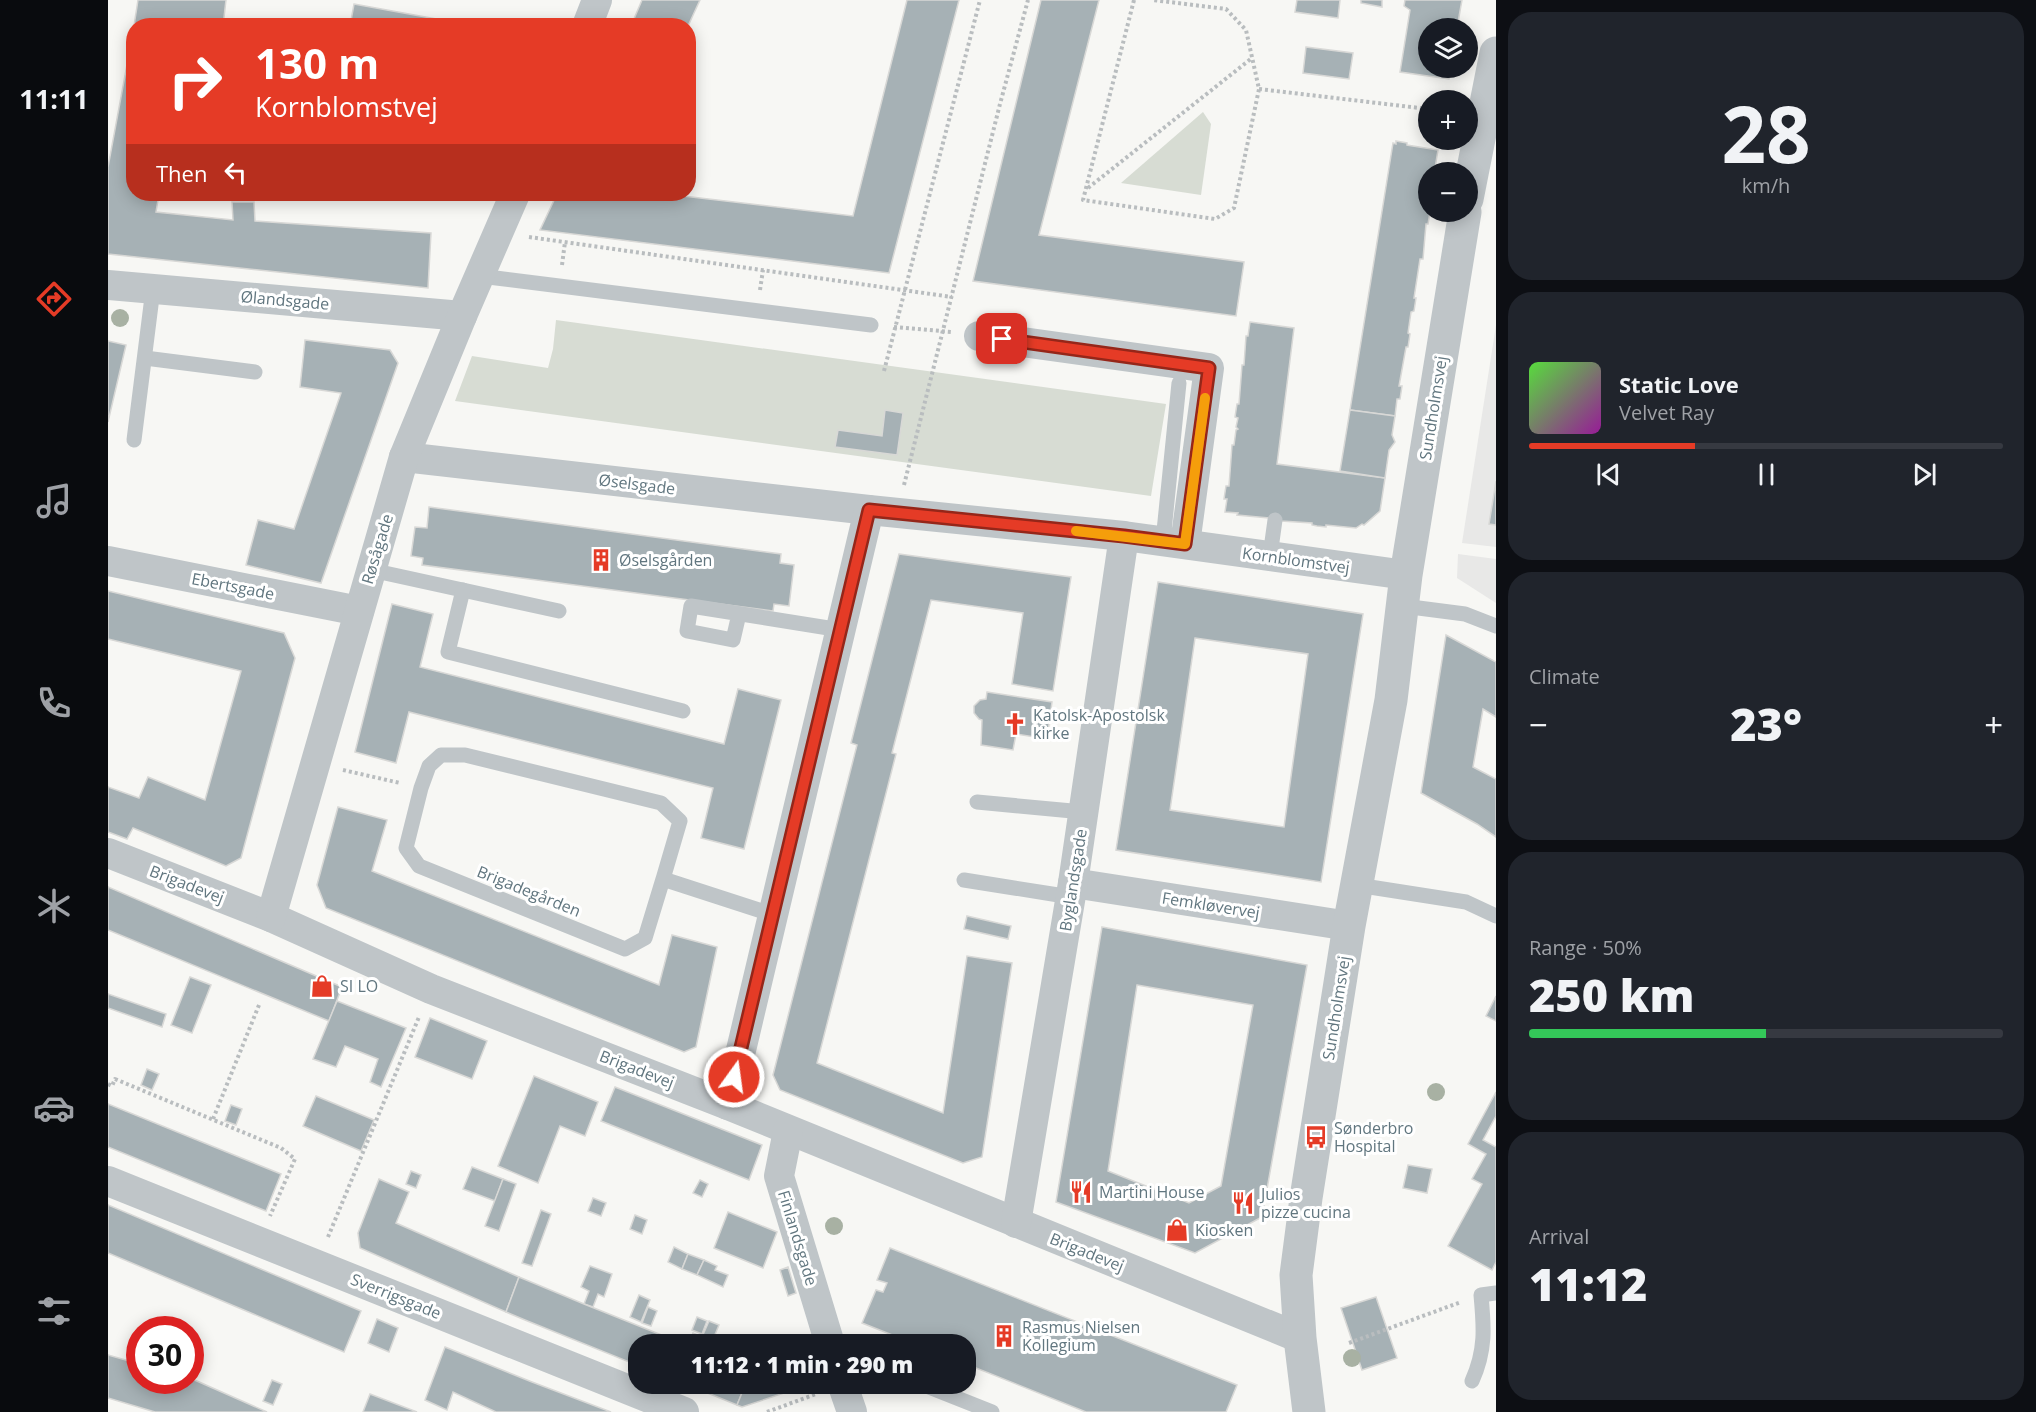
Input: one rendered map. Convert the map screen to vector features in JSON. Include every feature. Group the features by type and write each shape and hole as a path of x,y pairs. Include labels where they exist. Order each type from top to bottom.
{"street":[{"path":"590,18 597,0"},
{"path":"1474,162 1496,53"},
{"name":"Røsågade","path":"271,917 404,457 512,201"},
{"name":"Sundholmsvej","path":"1309,1412 1300,1338 1296,1275 1349,926 1391,700 1405,590 1463,222"},
{"name":"Ølandsgade","path":"108,285 462,316"},
{"path":"979,336 1209,368 1174,543"},
{"name":"Øselsgade","path":"404,457 884,511"},
{"path":"728,1104 841,630 884,511"},
{"name":"Kornblomstvej","path":"884,511 1124,536 1270,556 1405,590"},
{"name":"Byglandsgade","path":"1016,1223 1072,890 1124,536"},
{"name":"Ebertsgade","path":"108,561 359,611"},
{"name":"Brigadevej","path":"108,853 271,917 431,989 728,1104 788,1131 1300,1338"},
{"name":"Femkløvervej","path":"1072,890 1349,926"},
{"name":"Finlandsgade","path":"788,1131 779,1176 827,1334"},
{"name":"Sverrigsgade","path":"108,1180 684,1412"},
{"path":"837,1394 852,1412"}],"lane":[{"path":"480,276 871,325"},
{"path":"134,440 153,289"},
{"path":"145,358 255,372"},
{"path":"1174,543 1179,383"},
{"path":"1270,556 1275,520"},
{"path":"371,570 559,611"},
{"path":"464,590 448,652 683,711"},
{"path":"1405,590 1496,626"},
{"path":"740,614 841,630"},
{"name":"Brigadegården","path":"441,755 465,755 660,803 680,821 663,879 645,938 625,949 419,866 406,848 429,766 441,755"},
{"path":"977,802 1083,812"},
{"path":"663,879 774,915"},
{"path":"964,880 1072,890"},
{"path":"1357,885 1466,902 1496,916"},
{"path":"1472,1381 1480,1364 1488,1294"},
{"path":"946,1394 992,1412"}],"path":[{"path":"884,371 980,0"},
{"path":"884,511 943,330 1028,0"},
{"path":"1134,0 1083,200 1215,219 1234,208 1259,89 1246,30 1226,9 1153,0"},
{"path":"1086,189 1252,58"},
{"path":"1259,89 1418,108"},
{"path":"524,236 951,297"},
{"path":"871,325 943,330 979,336"},
{"path":"315,764 421,788"},
{"path":"317,1264 431,989"},
{"path":"213,1119 259,1005"},
{"path":"108,1084 112,1086 115,1079 281,1148 295,1159 260,1241"},
{"path":"1349,1343 1488,1294"},
{"path":"767,1412 816,1394"}],"shaded area":[{"path":"1203,112 1211,124 1201,195 1121,183"},
{"path":"556,320 1166,404 1151,496 455,401 472,356 548,368 553,349"},
{"path":"1496,325 1496,547 1462,543"},
{"path":"1458,554 1496,559 1496,603 1457,578"}],"building":[{"path":"138,0 226,0 224,18 135,18"},
{"path":"642,0 700,0 692,18 634,18"},
{"path":"907,0 959,0 889,273 540,230 554,201 696,201 696,198 853,216"},
{"path":"1041,0 1099,0 1039,235 1244,262 1236,316 973,281"},
{"path":"1297,0 1340,0 1338,18 1295,12"},
{"path":"1361,0 1382,0 1382,7 1361,3"},
{"path":"1405,0 1462,0 1459,18 1418,18 1418,75 1400,72 1410,10 1404,6"},
{"path":"354,4 431,18 351,18"},
{"path":"1306,47 1353,53 1349,79 1303,73"},
{"path":"126,70 126,201 158,201 156,212 233,220 232,202 254,202 255,221 431,233 428,288 108,254 108,167"},
{"path":"1396,141 1418,147 1418,150 1438,150 1436,162 1418,162 1418,222 1428,222 1426,224 1423,259 1420,259 1414,311 1411,312 1408,347 1406,347 1399,386 1402,386 1400,399 1397,399 1395,416 1350,410 1393,143 1396,144"},
{"path":"1250,322 1294,328 1277,464 1385,478 1380,511 1364,525 1356,528 1326,525 1326,527 1312,525 1312,523 1281,521 1280,519 1225,512 1227,499 1224,499 1226,486 1229,486 1232,445 1234,445 1238,429 1236,427 1238,418 1235,417 1237,404 1239,404 1242,365 1244,365 1246,336 1248,336"},
{"path":"305,340 390,350 398,363 321,583 246,565 258,520 294,529 341,393 300,387"},
{"path":"108,341 126,345 108,422"},
{"path":"885,410 903,413 897,455 835,447 838,430 882,436"},
{"path":"1350,410 1395,416 1392,435 1395,442 1389,450 1385,478 1340,471"},
{"path":"1496,481 1496,525 1489,524"},
{"name":"Øselsgården","path":"429,507 781,554 780,563 794,565 789,606 774,604 773,611 422,565 423,558 411,556 415,527 427,528"},
{"path":"899,554 1071,577 1053,691 1012,684 1023,613 931,600 892,753 896,754 817,1063 943,1113 967,956 1012,963 982,1157 963,1163 780,1090 773,1075 857,745 851,743"},
{"path":"1158,582 1363,614 1321,882 1116,850","holes":["1195,638 1308,654 1284,827 1170,810"]},
{"path":"108,591 284,633 295,658 241,858 226,866 133,828 127,839 108,832 108,787 139,798 148,777 205,800 241,671 108,639"},
{"path":"392,604 433,614 420,667 724,744 738,689 781,700 744,849 701,838 713,788 409,712 396,763 355,752"},
{"path":"1446,635 1496,662 1496,717 1483,709 1473,767 1496,779 1496,837 1421,793"},
{"name":"Katolsk-Apostolsk kirke","path":"987,692 1052,702 1047,739 1016,734 1013,750 981,745 982,720 974,713 974,706 980,700 986,699"},
{"path":"338,807 387,820 372,871 659,985 672,935 717,947 696,1047 684,1052 326,908 317,885"},
{"path":"108,887 342,987 329,1021 108,930"},
{"path":"967,916 1011,926 1008,939 964,929"},
{"path":"1102,927 1307,965 1262,1217 1195,1253 1056,1202","holes":["1137,985 1253,1005 1221,1186 1189,1203 1108,1171"]},
{"path":"190,977 211,985 192,1033 171,1025"},
{"path":"108,994 166,1014 162,1027 108,1008"},
{"path":"1496,996 1496,1021 1486,1016"},
{"path":"337,1001 406,1028 381,1087 370,1082 378,1059 345,1046 336,1067 313,1059"},
{"path":"430,1018 487,1041 472,1079 415,1057"},
{"path":"147,1069 159,1074 152,1090 141,1085"},
{"path":"534,1076 598,1102 585,1136 560,1126 538,1183 498,1166"},
{"path":"615,1087 762,1145 749,1180 601,1121"},
{"path":"1496,1092 1496,1116 1483,1140 1496,1147 1496,1262 1492,1270 1448,1246 1482,1184 1472,1179 1486,1154 1468,1144"},
{"path":"316,1096 374,1120 361,1151 303,1126"},
{"path":"108,1104 281,1174 266,1211 108,1147"},
{"path":"231,1105 242,1109 236,1125 225,1121"},
{"path":"1408,1165 1432,1169 1427,1193 1403,1188"},
{"path":"472,1167 503,1179 495,1201 463,1189"},
{"path":"411,1171 421,1175 416,1188 406,1184"},
{"path":"379,1179 409,1192 396,1223 519,1277 506,1312 360,1248 358,1233"},
{"path":"503,1179 516,1184 499,1231 485,1226"},
{"path":"700,1180 708,1184 702,1197 693,1193"},
{"path":"593,1198 606,1203 601,1216 588,1211"},
{"path":"108,1205 361,1311 344,1352 108,1253"},
{"path":"541,1210 551,1214 532,1266 522,1263"},
{"path":"728,1212 777,1232 763,1268 714,1248"},
{"path":"635,1215 647,1220 642,1234 630,1229"},
{"path":"674,1247 688,1254 682,1269 668,1262"},
{"name":"Rasmus Nielsen Kollegium","path":"890,1248 1237,1385 1226,1412 1086,1412 976,1368 976,1334 890,1334 862,1323 876,1290 883,1292 887,1283 877,1280"},
{"path":"688,1254 704,1260 697,1275 682,1269"},
{"path":"704,1260 717,1266 715,1270 728,1275 723,1287 697,1275"},
{"path":"590,1266 612,1274 604,1297 598,1294 593,1307 584,1304 589,1291 581,1287"},
{"path":"788,1267 796,1293 788,1296 780,1270"},
{"path":"519,1277 659,1334 628,1334 628,1362 506,1312"},
{"path":"639,1295 650,1300 641,1322 630,1317"},
{"path":"1376,1297 1397,1358 1362,1370 1341,1308"},
{"path":"648,1307 657,1311 651,1326 642,1323"},
{"path":"697,1317 707,1321 702,1334 692,1330"},
{"path":"377,1319 398,1328 389,1352 368,1343"},
{"path":"709,1321 719,1325 715,1334 703,1334"},
{"path":"445,1347 611,1412 496,1412 453,1392 447,1410 425,1400"},
{"path":"108,1355 126,1360 126,1394 204,1394 204,1384 267,1412 155,1412 108,1398"},
{"path":"272,1380 282,1384 273,1405 263,1401"},
{"path":"370,1394 417,1412 363,1412"},
{"path":"710,1394 742,1394 737,1405"},
{"path":"742,1394 781,1394 742,1407 737,1405"}],"slow traffic":[{"path":"1076,531 1185,544 1205,398"}],"place":[{"name":"Øselsgården","path":"601,560"},
{"name":"Katolsk-Apostolsk kirke","path":"1015,724"},
{"name":"SI LO","path":"322,986"},
{"name":"Sønderbro Hospital","path":"1316,1137"},
{"name":"Martini House","path":"1081,1192"},
{"name":"Julios pizze cucina","path":"1243,1203"},
{"name":"Kiosken","path":"1177,1230"},
{"name":"Rasmus Nielsen Kollegium","path":"1004,1336"}],"route":[{"path":"734,1077 869,510 1185,544 1209,368 1002,339"}]}
